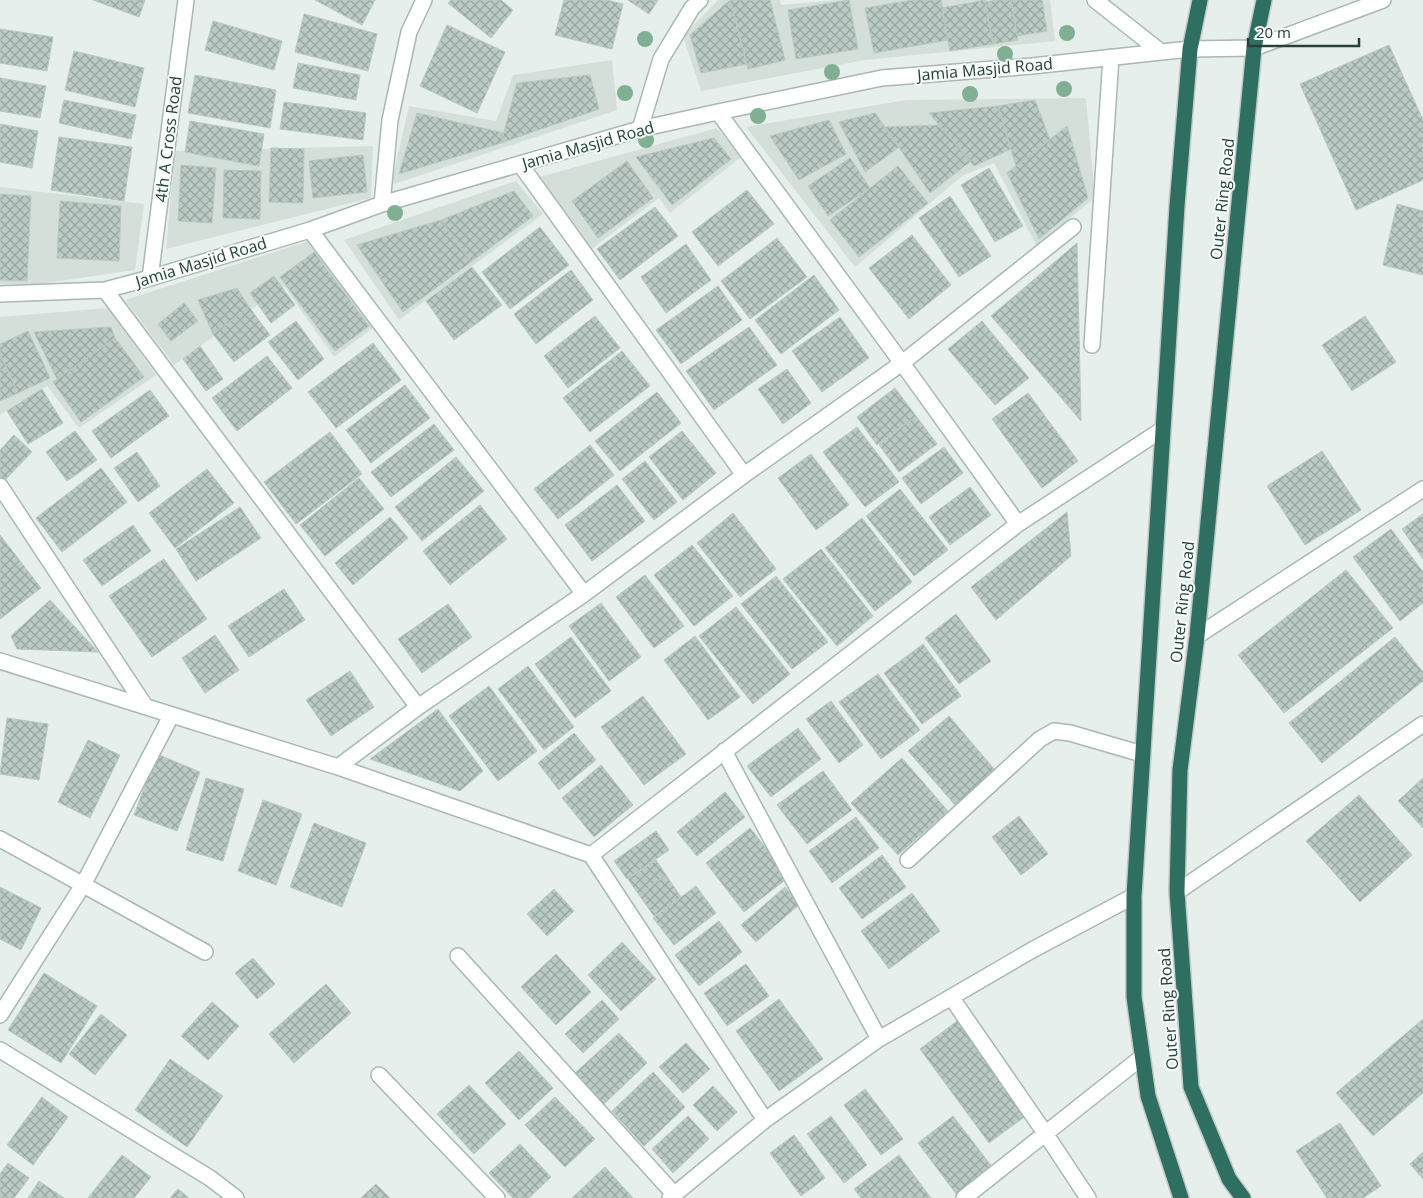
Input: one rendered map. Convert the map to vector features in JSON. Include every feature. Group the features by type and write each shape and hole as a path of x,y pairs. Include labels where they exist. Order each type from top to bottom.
{"highway":[{"name":"Outer Ring Road","path":"1181,1198 1148,1096 1134,997 1134,896 1177,206 1190,49 1200,0"},
{"name":"Outer Ring Road","path":"1242,1198 1230,1179 1191,1087 1177,892 1180,770 1197,636 1254,48 1264,0"}],"street":[{"name":"4th A Cross Road","path":"150,278 186,0"},
{"path":"382,204 392,110 408,32 424,0"},
{"path":"640,129 661,59 692,8 700,0"},
{"path":"1095,0 1161,52"},
{"name":"Jamia Masjid Road","path":"0,294 105,290 310,230 382,204 640,129 718,112 882,78 1022,67 1190,49 1254,48 1383,0"},
{"path":"1092,345 1111,57"},
{"path":"718,112 1018,524"},
{"path":"520,164 744,475"},
{"path":"338,767 418,707 584,594 744,475 902,363 1072,227"},
{"path":"310,230 584,594"},
{"path":"105,290 418,707"},
{"path":"590,854 1018,524 1163,428"},
{"path":"0,486 145,706"},
{"path":"1197,636 1423,489"},
{"path":"0,661 338,767 590,854 765,1120"},
{"path":"0,1015 83,885 171,716"},
{"path":"1177,892 1423,724"},
{"path":"908,860 1040,739 1054,731 1070,733 1142,754"},
{"path":"724,751 879,1039"},
{"path":"0,839 205,952"},
{"path":"458,956 672,1196 765,1120 879,1039 1034,949 1134,896"},
{"path":"951,997 1046,1133 1088,1198"},
{"path":"0,1050 210,1178 236,1198"},
{"path":"964,1198 1142,1057"},
{"path":"379,1075 497,1198"}],"shaded area":[{"path":"718,0 780,0 781,5 838,0 1050,0 1055,41 865,60 701,91 683,36"},
{"path":"612,60 617,110 391,185 409,106 496,121 513,75"},
{"path":"1086,98 1095,198 1036,245 994,163 962,176 855,267 746,127 907,100"},
{"path":"717,128 741,157 670,213 659,198 590,250 536,178"},
{"path":"373,146 371,198 166,249 175,151"},
{"path":"516,181 543,214 399,320 344,240"},
{"path":"0,187 144,204 135,270 39,284 0,284"},
{"path":"312,240 374,327 334,357 284,286 174,365 125,300"},
{"path":"108,308 156,375 79,428 47,386 0,415 0,317"}],"building":[{"path":"93,0 145,0 139,17"},
{"path":"315,0 375,0 362,25"},
{"path":"451,0 501,0 513,10 491,38 448,3"},
{"path":"564,0 607,0 623,4 612,49 555,35"},
{"path":"628,0 658,0 649,14"},
{"path":"730,0 770,0 785,60 748,69"},
{"path":"730,0 747,64 701,73 690,35"},
{"path":"849,0 858,49 796,59 788,10"},
{"path":"913,0 941,0 948,40 874,53 865,8"},
{"path":"985,0 993,44 950,51 942,8"},
{"path":"1011,0 1018,40 993,44 985,2"},
{"path":"1011,0 1042,0 1047,31 1017,36"},
{"path":"304,14 377,34 368,71 295,52"},
{"path":"213,21 282,41 274,70 205,50"},
{"path":"447,25 505,52 477,113 420,86"},
{"path":"0,29 53,37 47,71 0,63"},
{"path":"1389,45 1423,120 1423,180 1356,210 1300,84"},
{"path":"74,51 144,68 135,107 65,90"},
{"path":"298,63 360,75 356,100 293,88"},
{"path":"195,75 276,90 270,128 188,113"},
{"path":"590,75 599,109 501,143 517,83"},
{"path":"0,78 46,86 40,118 0,111"},
{"path":"64,100 136,115 131,139 59,123"},
{"path":"1035,100 1050,140 1016,166 998,106"},
{"path":"284,102 366,113 363,140 280,129"},
{"path":"998,106 1011,149 974,166 929,113"},
{"path":"417,113 504,133 501,143 399,174"},
{"path":"875,113 899,147 865,172 839,122"},
{"path":"829,120 846,154 799,180 770,136"},
{"path":"190,121 264,134 259,166 185,152"},
{"path":"0,124 38,131 32,168 0,162"},
{"path":"939,125 971,161 930,193 885,127"},
{"path":"1067,126 1088,198 1039,239 1007,173"},
{"path":"59,137 132,147 124,201 51,190"},
{"path":"714,138 731,159 672,205 636,157"},
{"path":"271,148 304,149 303,203 269,202"},
{"path":"363,155 367,192 313,198 309,161"},
{"path":"850,158 870,188 828,216 808,186"},
{"path":"627,161 653,198 598,238 572,201"},
{"path":"181,165 216,168 212,223 178,221"},
{"path":"898,166 928,203 859,257 830,220"},
{"path":"989,168 1023,226 995,242 961,185"},
{"path":"224,170 261,171 260,219 223,218"},
{"path":"747,190 774,224 718,266 692,232"},
{"path":"514,191 533,216 471,262 441,220"},
{"path":"0,194 31,196 27,281 0,280"},
{"path":"950,196 991,256 959,277 919,218"},
{"path":"60,201 121,206 119,261 57,258"},
{"path":"1397,204 1423,211 1423,275 1383,265"},
{"path":"655,207 678,236 620,280 597,249"},
{"path":"441,220 471,262 403,312 357,245"},
{"path":"540,227 569,265 510,309 482,272"},
{"path":"912,235 951,285 909,319 869,268"},
{"path":"777,238 807,277 750,319 721,281"},
{"path":"1077,243 1081,421 991,316"},
{"path":"686,244 711,280 666,313 641,277"},
{"path":"314,252 369,326 335,351 280,277"},
{"path":"472,267 502,305 454,340 426,301"},
{"path":"571,270 593,300 536,344 514,314"},
{"path":"814,275 839,310 781,354 755,320"},
{"path":"274,276 295,305 271,323 250,293"},
{"path":"718,286 742,320 681,364 656,330"},
{"path":"237,288 249,307 213,334 198,300"},
{"path":"184,303 198,321 171,341 158,324"},
{"path":"249,307 270,335 234,362 213,334"},
{"path":"595,316 620,348 568,388 544,356"},
{"path":"1365,316 1396,362 1352,391 1322,345"},
{"path":"840,317 869,358 822,392 792,351"},
{"path":"296,321 324,359 298,380 268,342"},
{"path":"982,321 1029,378 995,405 948,349"},
{"path":"111,327 115,338 57,379 34,332"},
{"path":"749,327 777,365 714,410 686,371"},
{"path":"28,331 50,378 18,393 0,354 0,344"},
{"path":"115,338 144,377 81,422 53,382"},
{"path":"373,343 401,380 336,428 308,392"},
{"path":"200,346 223,379 206,391 183,359"},
{"path":"622,351 650,386 590,432 563,398"},
{"path":"0,354 18,393 0,401"},
{"path":"267,356 292,388 237,431 212,398"},
{"path":"787,369 811,403 783,424 758,389"},
{"path":"405,385 430,418 371,463 346,430"},
{"path":"895,388 916,416 877,445 857,417"},
{"path":"42,389 63,423 28,444 7,411"},
{"path":"150,390 169,416 111,458 92,431"},
{"path":"657,392 681,423 620,471 595,441"},
{"path":"1028,393 1078,461 1042,488 992,419"},
{"path":"916,416 937,444 899,472 879,445"},
{"path":"434,424 454,450 391,497 371,472"},
{"path":"857,427 899,482 865,507 823,452"},
{"path":"75,431 97,460 67,481 46,452"},
{"path":"682,431 716,473 683,500 649,457"},
{"path":"330,432 362,474 296,524 264,482"},
{"path":"14,435 32,452 4,481 0,477 0,450"},
{"path":"590,445 614,475 558,519 534,489"},
{"path":"944,447 963,473 921,504 902,478"},
{"path":"1322,451 1361,510 1305,545 1267,486"},
{"path":"137,452 160,486 138,502 114,468"},
{"path":"811,454 849,505 816,530 778,478"},
{"path":"456,457 484,491 422,541 395,507"},
{"path":"645,461 677,502 654,520 622,479"},
{"path":"101,468 127,502 62,552 36,518"},
{"path":"207,469 234,503 175,548 149,513"},
{"path":"359,478 384,509 325,556 300,525"},
{"path":"617,485 645,521 592,561 565,525"},
{"path":"970,487 991,515 950,545 929,517"},
{"path":"900,489 948,550 914,576 866,516"},
{"path":"480,505 507,539 450,585 423,551"},
{"path":"240,507 261,538 196,581 176,549"},
{"path":"1067,512 1071,556 996,620 971,587"},
{"path":"733,513 776,569 740,597 697,543"},
{"path":"1423,514 1423,559 1402,529"},
{"path":"390,517 408,538 353,585 335,563"},
{"path":"862,518 912,582 875,611 825,548"},
{"path":"133,525 151,551 102,586 83,560"},
{"path":"1391,529 1423,572 1423,603 1400,621 1353,557"},
{"path":"0,535 41,588 0,619"},
{"path":"692,545 733,596 694,626 654,575"},
{"path":"821,549 873,616 837,646 783,579"},
{"path":"164,559 207,619 152,657 109,596"},
{"path":"1346,570 1393,628 1284,713 1238,655"},
{"path":"645,575 684,626 654,648 616,597"},
{"path":"776,576 828,642 792,669 741,604"},
{"path":"284,589 305,620 249,657 228,626"},
{"path":"50,600 98,652 17,649 11,636"},
{"path":"601,603 641,657 609,681 569,626"},
{"path":"448,604 472,637 422,673 398,639"},
{"path":"736,607 790,674 753,704 699,636"},
{"path":"956,614 991,661 959,684 925,638"},
{"path":"215,635 239,670 205,693 182,658"},
{"path":"695,636 740,697 708,720 664,660"},
{"path":"571,637 611,691 575,718 535,664"},
{"path":"1395,637 1423,672 1423,681 1322,763 1289,723"},
{"path":"923,644 961,696 922,724 884,673"},
{"path":"528,666 574,727 544,750 498,689"},
{"path":"350,671 374,707 331,736 306,700"},
{"path":"878,674 920,730 881,759 839,702"},
{"path":"489,686 537,751 498,781 449,716"},
{"path":"643,696 686,754 644,785 601,727"},
{"path":"831,701 863,745 839,763 806,719"},
{"path":"438,709 483,771 460,791 370,759"},
{"path":"949,716 995,770 955,805 908,751"},
{"path":"7,718 48,724 39,780 0,774"},
{"path":"798,728 821,759 771,797 747,766"},
{"path":"574,733 596,760 559,790 538,763"},
{"path":"88,740 120,755 90,818 58,802"},
{"path":"157,754 200,772 177,831 134,815"},
{"path":"902,758 948,811 898,855 851,803"},
{"path":"601,765 633,805 594,837 562,798"},
{"path":"823,771 852,810 807,844 777,805"},
{"path":"206,778 244,789 223,861 186,850"},
{"path":"1423,778 1423,828 1398,801"},
{"path":"725,792 745,817 697,856 677,832"},
{"path":"1359,795 1412,855 1360,902 1306,841"},
{"path":"263,800 302,814 276,885 238,871"},
{"path":"1019,816 1048,854 1021,875 992,837"},
{"path":"856,817 879,848 832,883 809,851"},
{"path":"314,823 366,843 342,907 290,887"},
{"path":"750,828 789,877 744,912 706,863"},
{"path":"656,831 669,850 627,879 614,861"},
{"path":"882,855 906,887 862,919 839,888"},
{"path":"656,860 666,875 639,895 628,879"},
{"path":"666,875 681,897 654,916 639,895"},
{"path":"696,886 716,913 674,945 653,918"},
{"path":"0,887 41,908 21,950 0,939"},
{"path":"785,887 800,904 756,942 741,925"},
{"path":"554,889 574,911 547,936 527,914"},
{"path":"912,893 940,931 889,969 861,931"},
{"path":"719,921 742,952 699,986 675,955"},
{"path":"622,942 656,979 621,1011 588,975"},
{"path":"556,954 591,992 556,1025 521,987"},
{"path":"253,958 275,984 257,999 235,973"},
{"path":"746,964 769,996 727,1026 704,993"},
{"path":"44,973 97,1006 61,1063 8,1030"},
{"path":"326,984 351,1013 294,1063 269,1034"},
{"path":"779,999 823,1059 779,1091 736,1031"},
{"path":"602,1000 619,1019 583,1053 565,1034"},
{"path":"212,1002 239,1026 208,1060 181,1036"},
{"path":"101,1014 127,1035 95,1075 69,1054"},
{"path":"1423,1019 1423,1093 1373,1136 1336,1093"},
{"path":"957,1021 1027,1115 989,1143 920,1049"},
{"path":"619,1033 647,1063 603,1105 574,1074"},
{"path":"686,1043 710,1069 683,1093 659,1067"},
{"path":"519,1051 553,1088 519,1120 485,1083"},
{"path":"170,1059 223,1096 187,1147 135,1110"},
{"path":"653,1072 685,1107 644,1146 612,1111"},
{"path":"469,1085 506,1124 474,1154 437,1114"},
{"path":"713,1086 737,1112 717,1131 693,1105"},
{"path":"865,1089 903,1139 881,1155 844,1105"},
{"path":"42,1097 68,1117 33,1165 7,1145"},
{"path":"555,1097 595,1139 565,1167 525,1125"},
{"path":"688,1116 709,1139 673,1173 652,1149"},
{"path":"831,1116 867,1165 844,1183 807,1134"},
{"path":"953,1116 993,1168 957,1195 918,1143"},
{"path":"1340,1123 1381,1186 1363,1198 1327,1198 1296,1151"},
{"path":"794,1135 825,1178 801,1196 770,1153"},
{"path":"520,1144 551,1177 529,1198 513,1198 489,1173"},
{"path":"1423,1152 1423,1179 1410,1164"},
{"path":"122,1155 151,1177 134,1198 88,1198"},
{"path":"899,1155 931,1198 861,1198 854,1189"},
{"path":"8,1163 29,1178 14,1198 0,1198 0,1174"},
{"path":"605,1167 633,1198 572,1198"},
{"path":"39,1181 64,1198 28,1198"},
{"path":"376,1184 390,1198 361,1198"},
{"path":"178,1189 189,1198 170,1198"}]}
